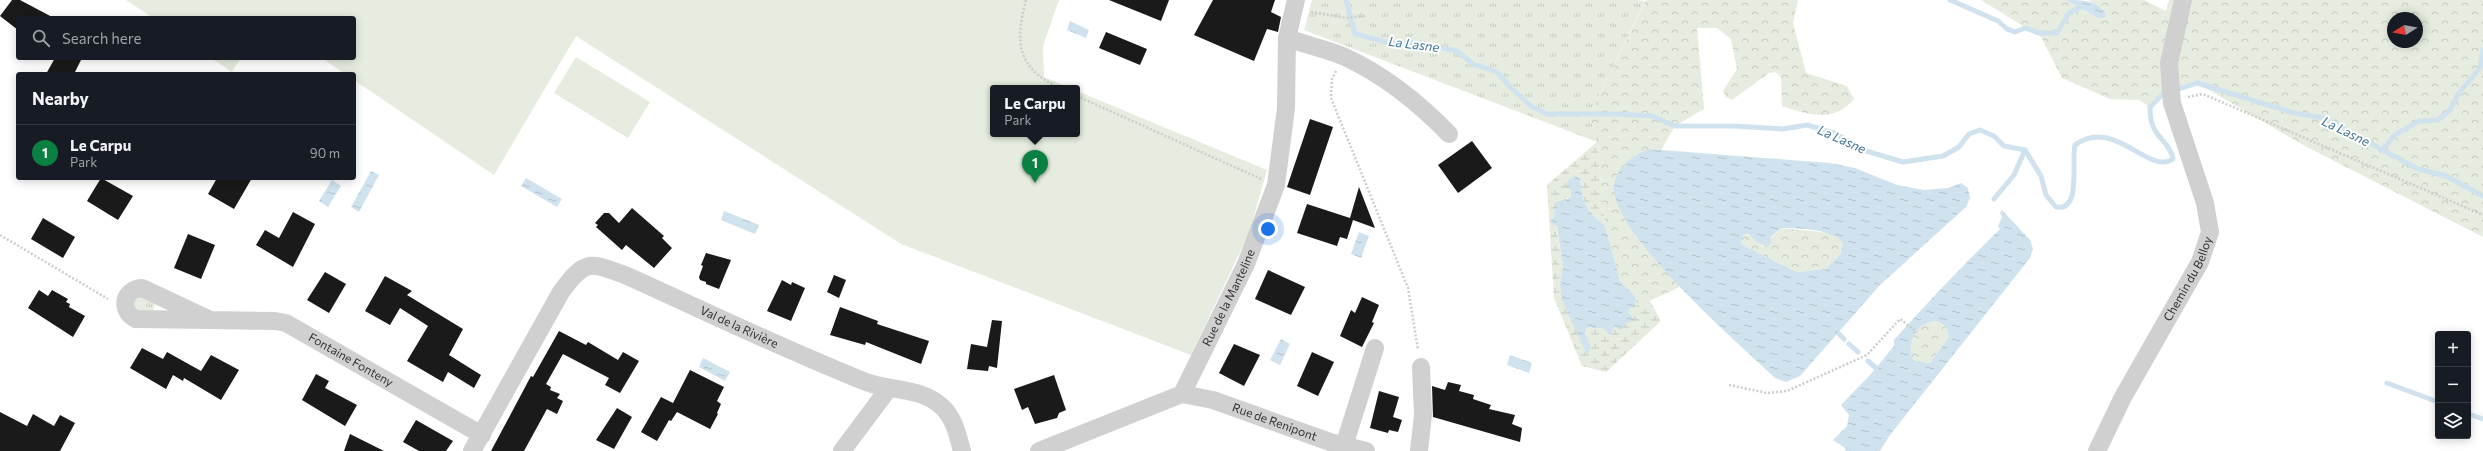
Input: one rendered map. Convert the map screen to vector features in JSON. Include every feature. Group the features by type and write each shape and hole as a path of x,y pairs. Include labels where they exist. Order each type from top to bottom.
{"street":[{"name":"Chemin du Belloy","path":"2097,451 2123,396 2200,262 2210,232 2206,203 2172,103 2169,63 2183,0"},
{"name":"Rue de la Manteline","path":"1182,394 1246,264 1276,185 1283,147 1286,108 1286,38 1294,3"},
{"path":"1286,38 1344,57 1385,78 1420,105 1449,134"},
{"name":"Val de la Rivière","path":"472,451 561,292 576,272 594,265 625,275 835,369 889,388 923,395 946,410 957,429 962,451"},
{"name":"Fontaine Fonteny","path":"210,320 142,288 128,294 125,303 128,313 136,319 276,321 286,323 482,435"},
{"path":"1344,446 1375,348"},
{"path":"1419,451 1423,415 1421,367"},
{"path":"842,451 889,388"},
{"path":"1039,451 1182,394"},
{"name":"Rue de Renipont","path":"1182,394 1213,400 1344,446 1366,451"}],"path":[{"path":"1026,0 1019,37 1024,56 1029,66 1038,75 1055,85"},
{"path":"1294,3 1321,15 1346,18 1365,16"},
{"path":"1344,57 1332,79 1331,98 1408,288 1421,367"},
{"path":"2172,103 2203,94 2483,215"},
{"path":"1080,97 1276,185"},
{"path":"0,235 112,302 125,303"},
{"path":"1729,385 1767,393 1786,391 1867,355 1900,319 1917,332"}],"green space":[{"path":"126,0 1059,0 1043,46 1044,77 1063,85 990,85 990,137 1080,137 1080,92 1267,170 1249,233 1191,355 901,244 576,36 494,175 356,81 356,72 342,72 325,60 356,60 356,16 150,16"},
{"path":"1312,0 1645,1 1590,114 1597,142 1304,30"},
{"path":"1646,0 1798,0 1793,23 1806,73 1847,86 1854,99 1846,107 1838,111 1821,115 1802,112 1782,106 1781,78 1776,72 1769,73 1732,100 1726,97 1723,91 1737,69 1731,39 1717,28 1697,28 1704,109 1675,126 1661,150 1645,151 1632,158 1627,163 1615,183 1635,235 1680,287 1636,307 1635,296 1620,281 1605,225 1597,142 1590,114"},
{"path":"1981,0 2066,0 2098,18 2103,8 2088,0 2144,0 2166,11 2169,0 2483,0 2483,237 2303,145 2197,83 2163,94 2150,107 2139,100 2110,99 2062,78 2041,37"},
{"path":"576,57 650,102 628,138 554,93"},
{"path":"214,60 240,60 232,72"},
{"path":"1597,142 1605,225 1593,215 1586,205 1582,194 1580,179 1571,190 1571,197 1565,198 1554,211 1563,268 1560,282 1586,354 1591,347 1585,333 1587,327 1604,329 1634,319 1628,312 1630,308 1650,301 1661,321 1606,372 1582,366 1554,298 1547,185"},
{"path":"1781,228 1831,233 1840,238 1843,243 1841,253 1826,269 1797,272 1742,245 1741,241 1744,234 1749,234 1763,247"},
{"path":"138,295 156,299 152,314 138,313 133,303"},
{"path":"1934,321 1944,326 1949,337 1930,363 1914,361 1911,355 1911,342 1917,330 1927,323"}],"water":[{"path":"2066,0 2094,3 2103,9 2106,14 2104,18 2098,18"},
{"path":"1070,21 1089,30 1086,38 1067,30"},
{"path":"1649,149 1830,163 1855,168 1897,185 1924,190 1948,188 1961,183 1968,188 1970,198 1966,207 1880,285 1800,376 1786,382 1775,378 1709,316 1682,289 1635,235 1620,210 1614,190 1620,170 1631,159","holes":["1781,228 1815,230 1832,235 1843,243 1841,253 1826,269 1797,272 1742,245 1741,241 1744,234 1749,234 1758,243 1766,247 1770,245 1771,237"]},
{"path":"371,171 379,175 359,212 351,207"},
{"path":"1576,176 1580,179 1582,194 1586,205 1593,215 1605,225 1620,281 1635,296 1636,307 1630,308 1628,312 1635,320 1626,323 1621,330 1614,327 1610,335 1604,329 1587,327 1585,333 1591,347 1587,355 1562,300 1560,282 1563,268 1557,226 1552,224 1551,220 1554,218 1555,203 1571,197 1571,190 1566,186 1569,179"},
{"path":"526,178 562,199 557,207 521,186"},
{"path":"332,180 341,186 328,207 319,201"},
{"path":"2002,210 2030,240 2033,249 2030,258 1890,435 1880,451 1846,451 1844,447 1833,440 1847,426 1849,415 1841,405 1871,374 1894,346 1894,340 1959,270 2000,229 1998,226 2002,217 2000,213","holes":["1934,321 1943,324 1949,337 1930,363 1914,361 1911,348 1917,330 1928,323"]},
{"path":"724,211 759,225 755,234 721,220"},
{"path":"1359,232 1369,236 1361,258 1351,254"},
{"path":"1281,339 1290,344 1280,365 1270,360"},
{"path":"1510,355 1532,363 1529,373 1507,365"},
{"path":"703,358 730,372 725,381 699,367"}],"building":[{"path":"12,0 20,0 50,16 16,16 16,28 0,16"},
{"path":"1109,0 1169,0 1161,21"},
{"path":"1213,0 1275,0 1271,12 1281,17 1278,32 1267,29 1254,61 1194,35"},
{"path":"1106,32 1147,49 1140,65 1099,48"},
{"path":"54,60 81,60 75,72 47,72"},
{"path":"1310,119 1333,127 1310,195 1287,187"},
{"path":"1472,141 1492,168 1458,193 1438,165"},
{"path":"100,180 105,180 133,196 118,220 87,201"},
{"path":"216,180 251,180 234,209 208,194"},
{"path":"1359,187 1375,228 1353,220 1347,239 1340,237 1337,246 1297,233 1307,204 1350,218"},
{"path":"632,208 664,236 662,238 672,248 654,268 626,245 622,250 596,227 598,225 595,223 604,213 609,213 619,223"},
{"path":"293,212 315,224 293,267 256,245 265,230 279,238"},
{"path":"43,218 75,237 63,258 31,239"},
{"path":"188,234 215,245 201,279 174,268"},
{"path":"706,253 731,260 719,289 700,280 699,277 703,266 701,265"},
{"path":"1268,270 1305,287 1291,315 1255,299"},
{"path":"325,272 346,284 329,313 307,300"},
{"path":"834,275 846,280 839,298 827,292"},
{"path":"385,276 412,291 407,295 463,329 449,355 481,375 474,388 448,372 443,382 407,361 428,326 400,308 390,325 365,311"},
{"path":"782,280 791,285 792,282 805,288 791,321 767,311"},
{"path":"39,290 48,296 52,290 68,299 66,302 70,304 69,307 85,316 73,337 28,308"},
{"path":"1362,297 1379,305 1372,322 1374,323 1362,347 1340,336 1351,310 1355,313"},
{"path":"840,307 878,321 877,324 929,341 921,364 866,342 865,345 830,335"},
{"path":"992,320 1002,321 997,368 989,366 988,371 967,369 971,344 987,347"},
{"path":"559,331 586,345 588,342 618,360 623,352 639,361 620,393 605,385 609,378 563,354 546,384 551,387 550,390 560,394 557,398 563,401 557,414 547,409 524,451 491,451 531,376 533,377"},
{"path":"1234,344 1260,355 1244,386 1219,373"},
{"path":"142,348 163,359 167,352 201,371 211,355 239,370 221,400 184,378 183,381 173,375 166,389 130,368"},
{"path":"1312,352 1334,362 1318,396 1297,386"},
{"path":"690,370 724,387 717,401 721,404 717,413 718,414 710,429 677,412 671,421 669,420 657,441 641,432 661,397 673,403"},
{"path":"316,374 329,381 325,388 357,405 345,426 302,400"},
{"path":"1054,375 1066,410 1059,413 1057,418 1035,424 1028,407 1022,410 1014,389"},
{"path":"1448,382 1461,385 1459,391 1474,395 1473,399 1491,405 1489,409 1515,415 1512,424 1522,428 1520,442 1433,417 1432,386 1445,390"},
{"path":"1379,391 1399,397 1393,417 1402,420 1398,432 1389,430 1388,433 1370,428"},
{"path":"617,408 632,417 614,449 596,440"},
{"path":"0,412 27,426 33,414 54,426 60,415 75,423 60,451 0,451"},
{"path":"416,420 453,441 446,451 419,451 403,442"},
{"path":"350,434 384,451 344,451"}],"waterway":[{"name":"La Lasne","path":"1346,0 1355,34 1390,43 1421,43 1457,51 1473,64 1497,72 1510,87 1531,106 1547,114 1617,114 1652,116 1675,126 1733,126 1783,129 1807,125 1834,133 1866,151 1903,162 1943,156 1959,147 1969,134 1980,130 1994,136 2004,146 2025,150 2041,176 2046,195 2056,207 2064,206 2069,202 2072,194 2074,184 2075,145 2089,138 2103,137 2117,141 2153,160 2163,162 2173,159 2168,148 2154,129 2151,117 2150,107 2163,94"},
{"path":"1950,0 1998,21 2007,29 2015,32 2025,28 2039,33 2057,33 2069,13 2079,8"},
{"path":"2381,151 2395,135 2419,121 2438,120 2450,110 2458,94 2480,68 2483,50"},
{"name":"La Lasne","path":"2179,89 2197,83 2294,113 2324,118 2418,169 2446,176 2483,196"},
{"path":"1994,199 2014,175 2025,150"},
{"path":"1839,334 1844,339"},
{"path":"1849,344 1858,352"},
{"path":"1868,361 1876,368"},
{"path":"2387,383 2435,401"},
{"path":"2471,415 2483,419"}],"place":[{"name":"Le Carpu","path":"1035,183"}]}
